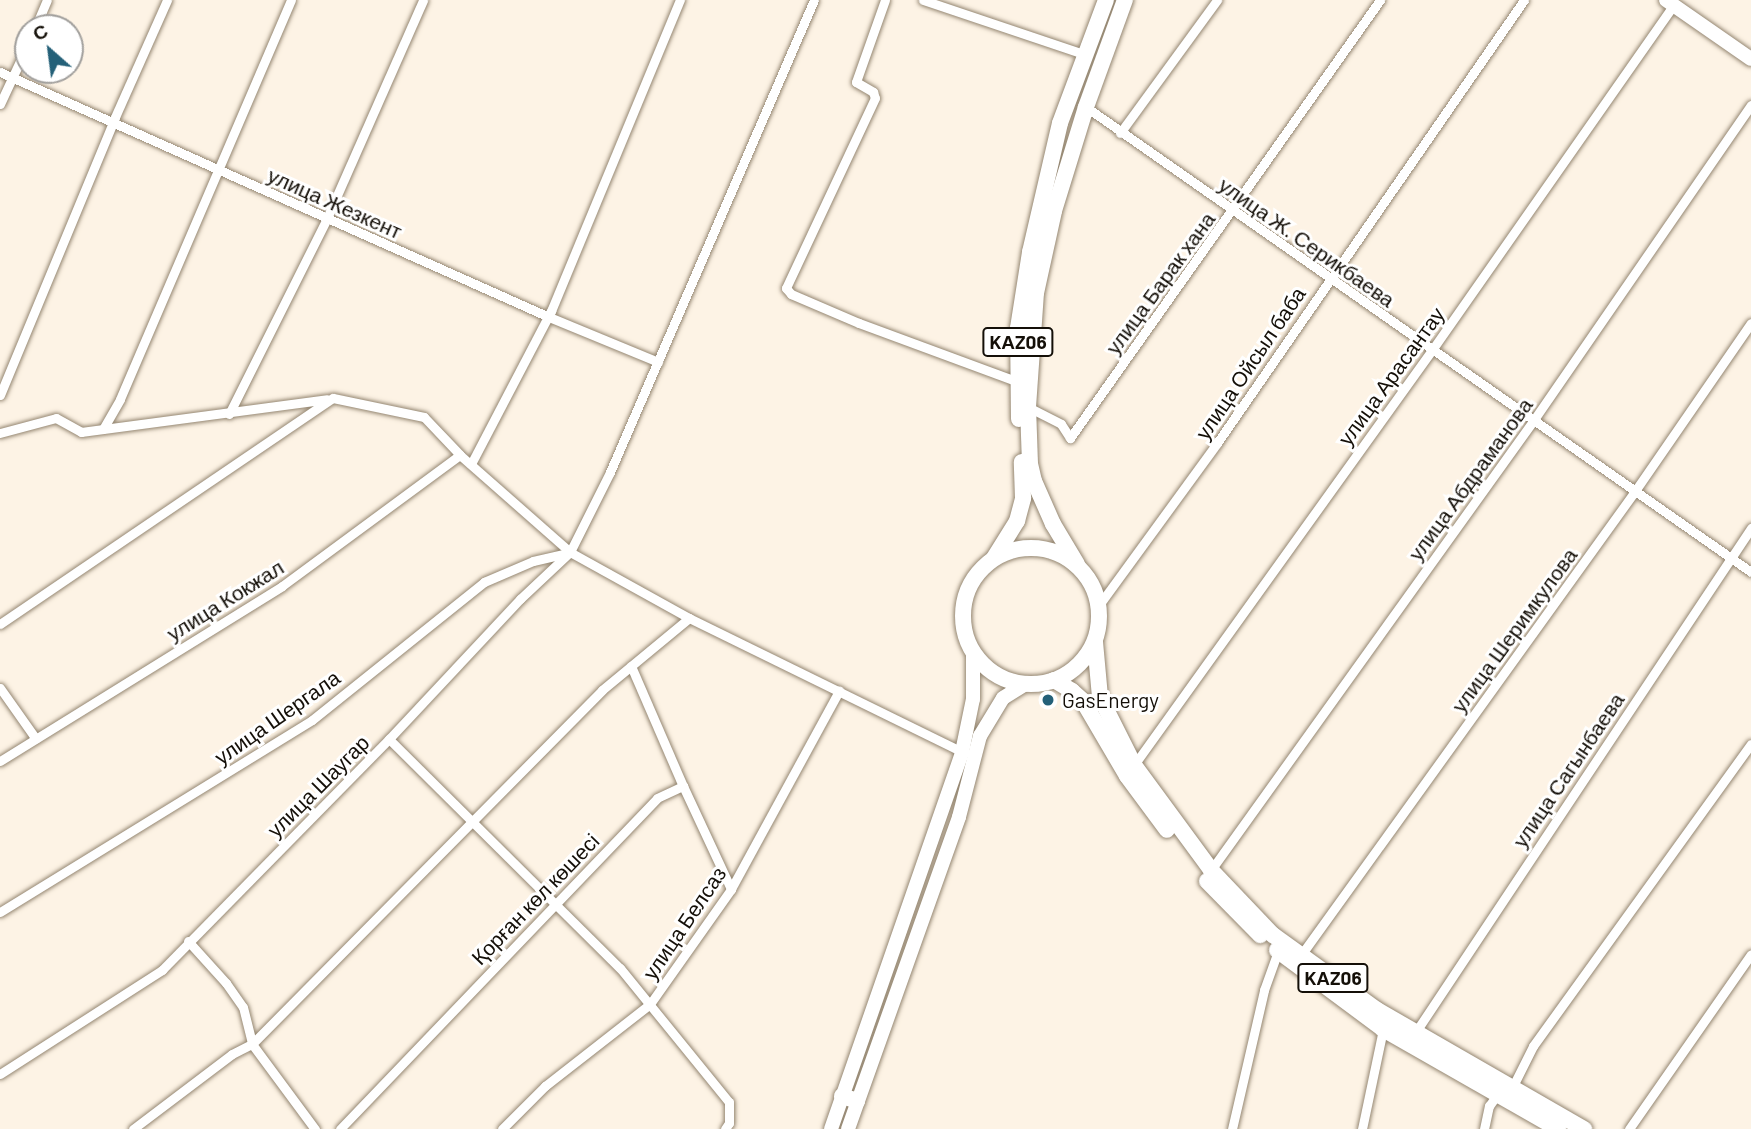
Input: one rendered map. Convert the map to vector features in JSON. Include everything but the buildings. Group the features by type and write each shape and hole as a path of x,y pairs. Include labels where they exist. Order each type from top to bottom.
{"highway":[{"name":"KАZ06","path":"973,652 965,633 962,611 967,591 978,572 994,558 1017,521 1023,498 1016,381 1018,328 1030,252 1060,123 1106,0"},
{"name":"KАZ06","path":"1125,0 1086,107 1054,211 1036,293 1028,407 1034,481 1053,524 1092,583 1099,606 1100,624 1095,642 1100,697 1134,765 1211,870 1273,935 1377,1010 1584,1129"},
{"path":"994,558 1014,549 1037,547 1058,552 1077,564"},
{"path":"973,652 987,668 1005,679 1025,684 1054,680 1071,672 1085,658 1095,642"},
{"name":"KАZ06","path":"1054,680 1083,701 1127,776 1211,886 1278,951 1383,1029 1558,1129"}],"main road":[{"path":"1675,2 1751,47"},
{"path":"1675,2 1751,59"},
{"path":"848,1129 850,1098 962,752 973,699 973,652"},
{"path":"831,1129 850,1098 959,817 980,736 1003,698 1025,684"}],"street":[{"path":"0,395 112,122 167,0"},
{"path":"103,429 120,399 291,0"},
{"path":"229,414 327,218 423,0"},
{"path":"471,464 549,317 680,0"},
{"name":"улица Шаугар","path":"0,1074 162,970 389,740 520,599 570,552 610,472 814,0"},
{"path":"885,0 856,82 873,92 874,98 786,288 791,294 859,323 1016,381"},
{"path":"923,0 1086,55"},
{"path":"1120,134 1217,0"},
{"name":"улица Барак хана","path":"1028,407 1061,424 1070,438 1380,0"},
{"name":"улица Ойсыл баба","path":"1099,606 1217,443 1524,0"},
{"name":"улица Арасантау","path":"1134,765 1432,350 1675,2"},
{"name":"улица Жезкент","path":"0,72 549,317 658,362"},
{"path":"0,104 13,78"},
{"name":"улица Абдраманова","path":"1211,870 1533,421 1751,105"},
{"name":"улица Ж. Серикбаева","path":"1086,107 1120,134 1751,572"},
{"name":"улица Шеримкулова","path":"1301,955 1635,491 1751,323"},
{"path":"0,433 56,418 81,432 333,398 424,417 460,456 570,552 689,618 962,752"},
{"path":"0,624 333,398"},
{"name":"улица Кокжал","path":"0,761 282,586 460,456"},
{"name":"улица Сагынбаева","path":"1415,1032 1751,528"},
{"name":"улица Шергала","path":"0,912 312,720 484,582 533,561 570,552"},
{"path":"133,1129 232,1055 252,1044 602,690 689,618"},
{"path":"631,666 731,889"},
{"path":"0,688 36,739"},
{"name":"улица Белсаз","path":"502,1129 545,1086 650,1004 731,889 839,691"},
{"path":"389,740 556,903 650,1004 729,1102 729,1123 725,1129"},
{"path":"1513,1088 1533,1046 1751,744"},
{"name":"Қорған көл көшесі","path":"340,1129 657,798 683,786"},
{"path":"188,941 226,983 243,1007 252,1044 315,1129"},
{"path":"1232,1129 1264,990 1278,951"},
{"path":"1629,1129 1751,954"},
{"path":"1362,1129 1383,1029"},
{"path":"1484,1129 1489,1106 1497,1094"}],"place":[{"name":"GasEnergy","path":"1048,700"}]}
